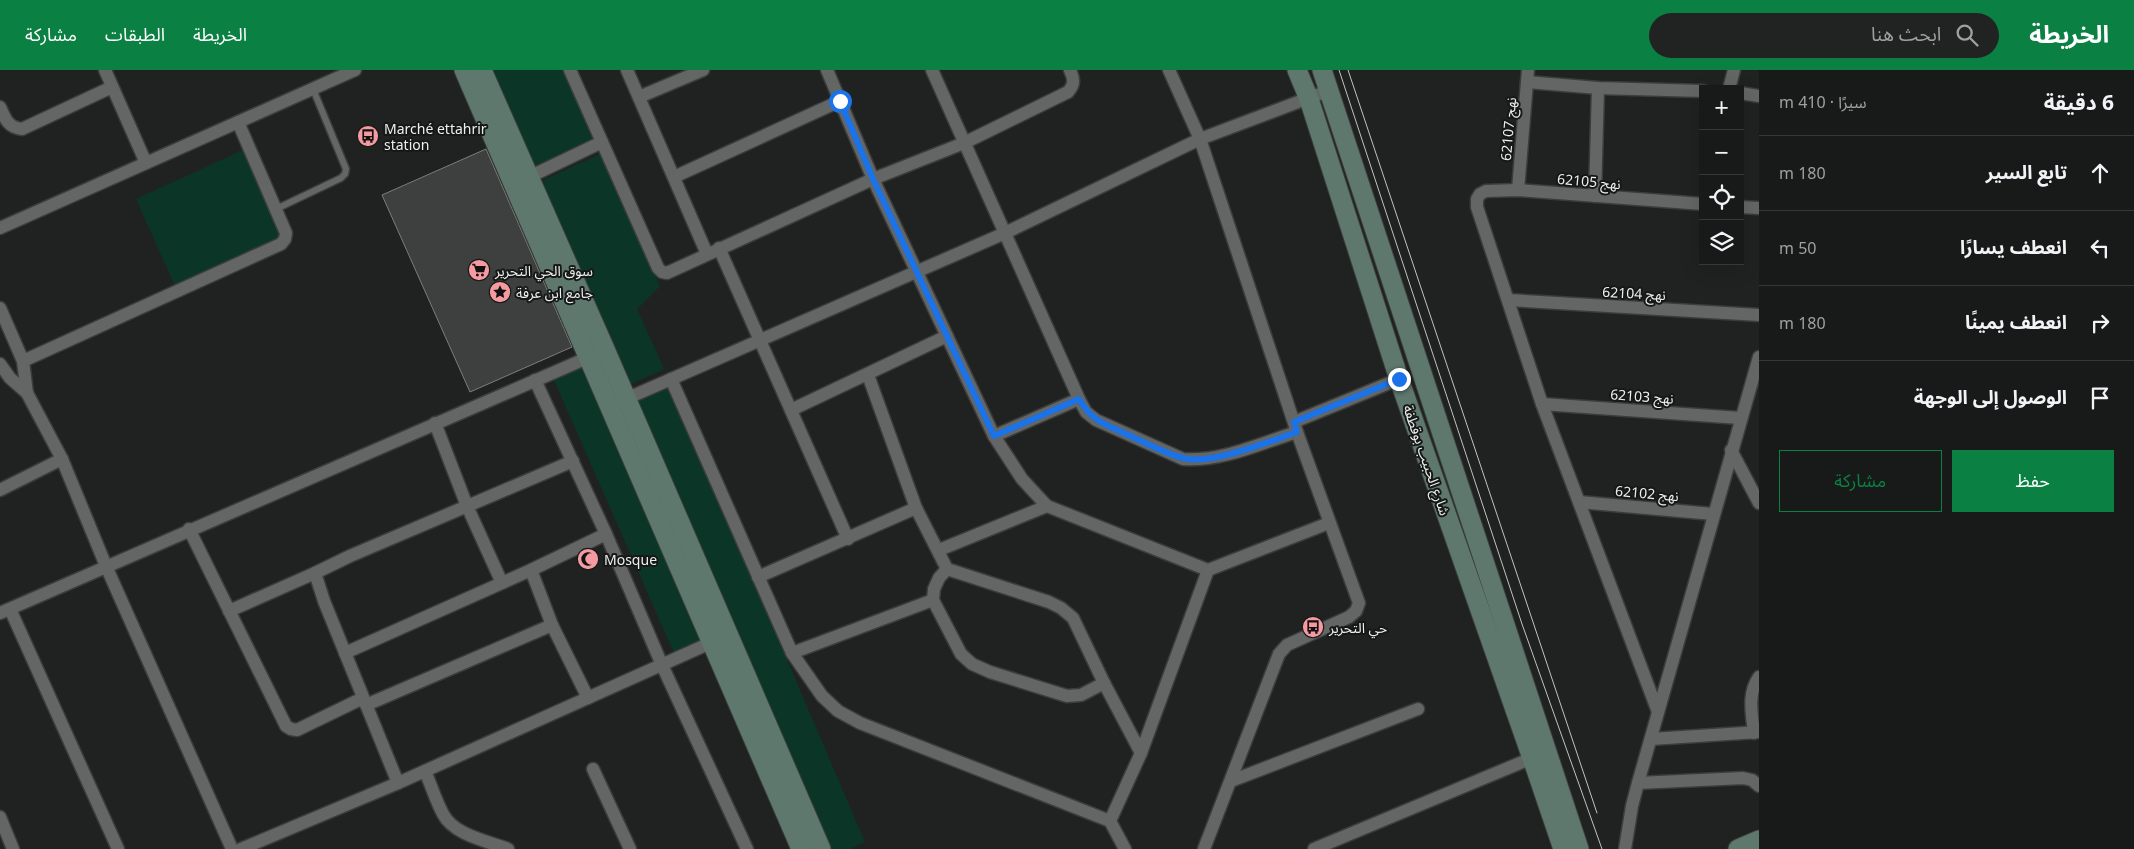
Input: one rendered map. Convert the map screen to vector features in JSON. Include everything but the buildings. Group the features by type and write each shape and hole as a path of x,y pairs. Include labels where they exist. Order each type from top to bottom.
{"main road":[{"path":"464,70 588,358 618,402"},
{"path":"482,70 605,349 618,402 721,639 821,849"},
{"name":"شارع الحبيب بوقطفة","path":"1297,70 1399,379 1563,849"},
{"name":"شارع الحبيب بوقطفة","path":"1322,70 1579,849"},
{"path":"721,639 801,849"},
{"path":"1738,849 1759,840"}],"street":[{"path":"104,70 146,163"},
{"path":"0,228 355,70"},
{"path":"570,70 658,268 662,272 667,273 873,179 964,142 1068,92 1073,87 1074,79 1070,70"},
{"path":"627,70 707,254"},
{"path":"639,97 703,70"},
{"path":"828,70 873,179 994,436 1022,479 1047,506 1208,570 1330,523"},
{"path":"932,70 1079,399 1086,412 1096,420 1184,459 1214,458 1296,427 1399,379"},
{"path":"1169,70 1200,139 1296,427 1359,603 1356,611 1349,617 1287,645 1279,654 1204,849"},
{"path":"1730,85 1734,70"},
{"path":"1528,76 1598,88 1699,91"},
{"name":"نهج 62107","path":"1518,190 1528,76"},
{"path":"0,107 8,124 15,129 22,129 112,87"},
{"path":"1595,196 1598,88"},
{"path":"618,402 917,270 1006,233 1200,139 1330,90"},
{"path":"1744,94 1759,96"},
{"path":"674,177 840,101"},
{"path":"23,361 281,244 285,239 286,233 238,122"},
{"path":"529,177 602,142"},
{"name":"نهج 62105","path":"1508,300 1477,207 1477,199 1480,194 1486,191 1518,190 1699,204"},
{"path":"1744,207 1759,208"},
{"path":"719,248 848,539"},
{"path":"1508,300 1542,404 1658,712"},
{"name":"نهج 62104","path":"1508,300 1759,316"},
{"path":"0,308 23,361 27,393"},
{"path":"791,410 947,336"},
{"path":"118,849 5,611 189,529 588,358 605,349"},
{"path":"1626,849 1632,806 1638,783 1740,418 1759,357"},
{"path":"0,364 10,378 27,393 62,459 106,566 232,849"},
{"path":"868,375 916,508 947,568 1049,602 1061,608 1073,618 1141,754"},
{"path":"671,379 792,653 822,696 838,710 860,723 1110,821 1125,849"},
{"path":"535,380 606,534 662,665 747,849"},
{"path":"994,436 1079,399"},
{"name":"نهج 62103","path":"1542,404 1740,418"},
{"path":"435,423 467,506 502,583"},
{"path":"1731,450 1759,503"},
{"path":"0,490 62,459"},
{"path":"229,610 573,461"},
{"name":"نهج 62102","path":"1579,502 1713,514"},
{"path":"939,550 1047,506"},
{"path":"758,577 916,508"},
{"path":"189,529 286,726 291,730 297,730 552,625"},
{"path":"345,653 531,570 606,534"},
{"path":"947,568 939,578 934,589 933,600 960,654 972,664 990,672 1067,696 1081,695 1104,683"},
{"path":"531,570 552,625 588,698"},
{"path":"1110,821 1141,754 1208,570"},
{"path":"315,572 345,653 398,783"},
{"path":"792,653 933,600"},
{"path":"241,849 398,783 721,639"},
{"path":"1651,739 1757,733 1751,702 1752,689 1759,677"},
{"path":"1231,781 1418,709"},
{"path":"1314,849 1532,758"},
{"path":"593,769 630,849"},
{"path":"425,770 444,816 453,826 468,834 508,849"},
{"path":"1638,783 1743,778 1752,780 1759,786"},
{"path":"0,817 13,849"}],"lane":[{"path":"276,209 346,174 346,169 313,89"}],"green space":[{"path":"492,70 565,70 595,139 533,167"},
{"path":"243,150 283,237 175,286 136,199"},
{"path":"600,154 660,286 637,309 664,369 629,385 541,181"},
{"path":"584,366 705,639 674,653 554,380"},
{"path":"669,384 865,842 850,849 831,849 636,400"}],"tram line":[{"path":"1339,70 1522,624 1602,849"},
{"path":"1348,70 1597,813"}],"place":[{"name":"Marché ettahrir station","path":"368,136"},
{"name":"سوق الحي التحرير","path":"479,270"},
{"name":"جامع ابن عرفة","path":"500,292"},
{"name":"Mosque","path":"588,559"},
{"name":"حي التحرير","path":"1313,627"}],"route":[{"path":"840,101 873,179 994,436 1079,399 1086,412 1096,420 1133,437 1184,459 1214,458 1297,432 1294,422 1399,379"}]}
